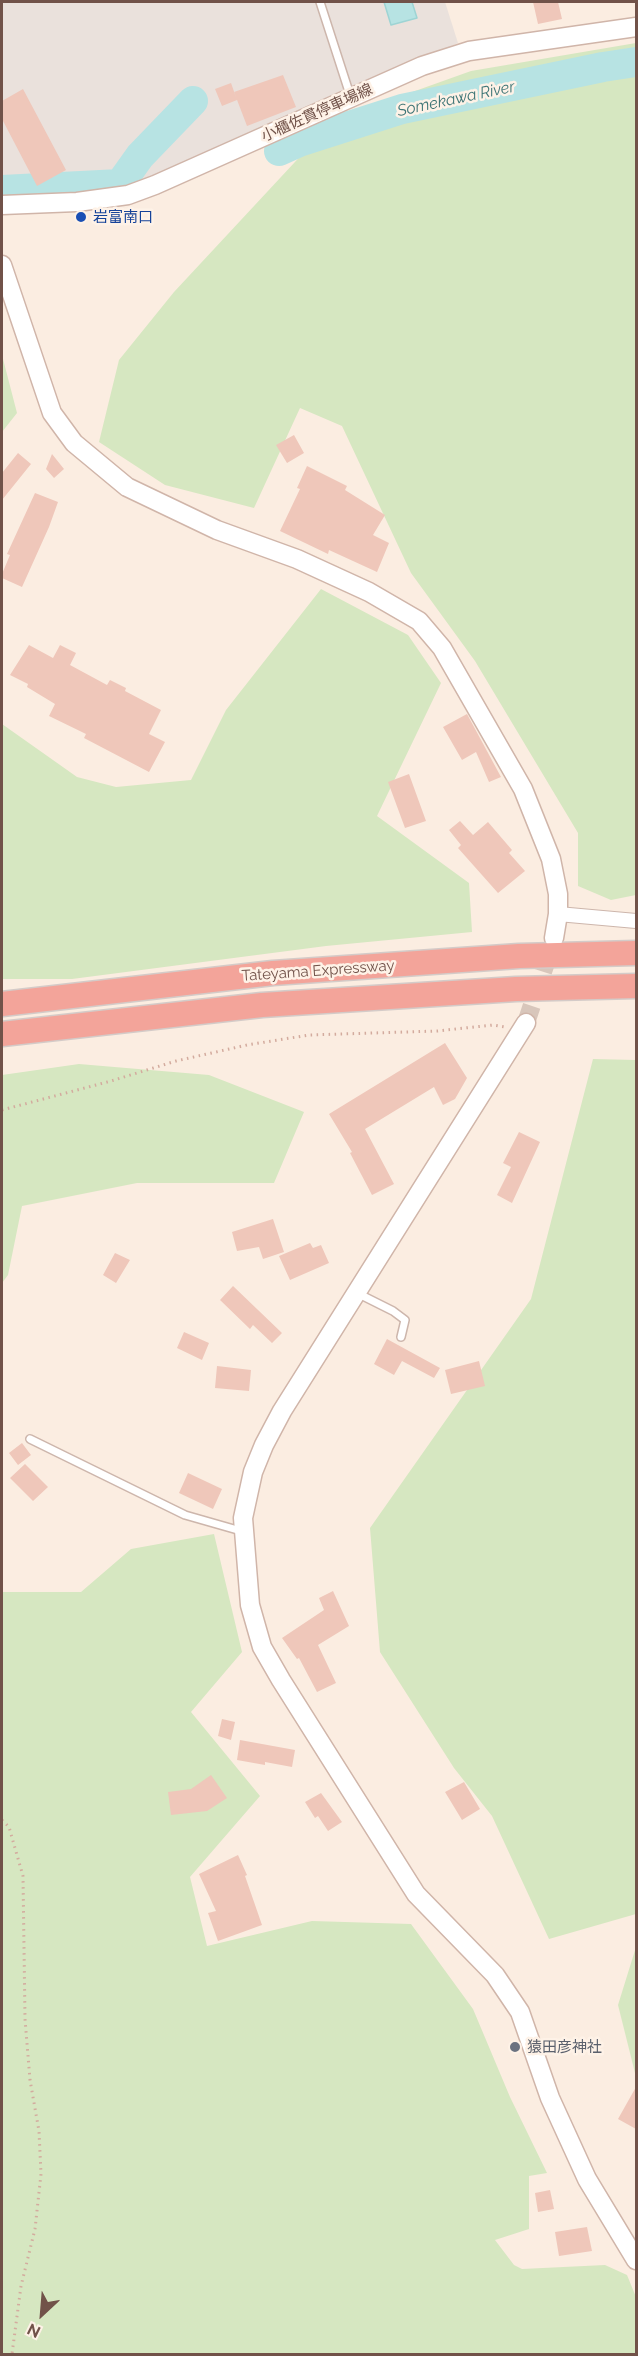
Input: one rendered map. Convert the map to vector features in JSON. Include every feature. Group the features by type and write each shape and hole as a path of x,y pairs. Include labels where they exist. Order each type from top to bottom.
{"highway":[{"name":"Tateyama Expressway","path":"2,1004 273,973 519,956 636,954"},
{"name":"Tateyama Expressway","path":"2,1034 262,1005 516,989 636,986"}],"street":[{"name":"小櫃佐貫停車場線","path":"2,205 77,202 128,195 422,66 470,51 636,27"},
{"path":"2,265 52,413 74,443 127,488 217,530 297,559 369,592 419,621 442,648 523,789 551,859 558,894 558,914 554,938"},
{"path":"558,914 636,921"},
{"path":"524,1026 282,1411 264,1445 254,1472 243,1518 250,1605 262,1647 416,1894 495,1975 520,2012 550,2098 586,2179 636,2260"}],"lane":[{"path":"320,2 351,98"},
{"path":"357,1293 393,1311 405,1320 401,1337"},
{"path":"30,1439 185,1515 244,1532"}],"path":[{"path":"2,1110 176,1061 309,1035 437,1030 494,1025 524,1026"},
{"path":"2,1820 9,1827 23,1876 25,2019 30,2080 39,2131 41,2174 35,2229 21,2286 12,2355"}],"shaded area":[{"path":"2,2 445,2 458,43 157,176 109,191 2,196"}],"green space":[{"path":"636,43 636,895 611,900 578,886 578,833 475,661 411,573 342,426 300,408 254,508 165,485 99,442 119,360 174,292 334,120 471,71"},
{"path":"2,355 17,413 2,432"},
{"path":"321,589 408,635 441,683 377,816 469,883 472,932 326,946 72,979 2,979 2,724 77,777 116,787 191,780 226,710"},
{"path":"593,1059 636,1060 636,1914 549,1939 492,1816 454,1768 380,1652 370,1528 531,1299"},
{"path":"79,1064 209,1075 304,1112 274,1183 137,1183 22,1206 8,1275 2,1283 2,1075"},
{"path":"214,1534 242,1652 191,1712 260,1796 190,1877 207,1946 312,1921 411,1924 473,2009 510,2097 547,2173 529,2176 529,2229 495,2240 514,2265 522,2269 605,2265 627,2275 636,2297 636,2354 2,2354 2,1592 81,1592 131,1549"},
{"path":"636,1947 636,2077 618,2005"}],"water":[{"path":"384,2 412,2 417,18 391,25"}],"building":[{"path":"533,2 558,2 562,19 538,24"},
{"path":"283,75 296,107 247,126 234,92"},
{"path":"231,83 237,100 222,106 215,89"},
{"path":"23,89 66,170 37,186 2,119 2,101"},
{"path":"294,435 304,453 287,463 276,445"},
{"path":"18,453 31,464 2,500 2,473"},
{"path":"52,454 64,469 54,478 46,469"},
{"path":"307,466 347,486 345,490 385,515 373,535 389,543 377,572 329,550 328,554 280,531 300,489 297,488"},
{"path":"35,493 58,502 22,587 2,578 2,574 10,555 7,554"},
{"path":"29,645 53,658 60,645 76,653 70,665 107,685 110,680 126,688 125,691 161,710 149,734 165,742 149,772 84,738 86,734 49,716 55,704 27,687 28,684 10,675"},
{"path":"467,714 501,777 489,782 476,752 462,760 443,727"},
{"path":"409,774 426,821 405,828 388,782"},
{"path":"460,821 473,835 488,822 512,850 509,853 525,871 498,893 458,848 461,845 449,830"},
{"path":"445,1043 467,1078 455,1099 443,1105 434,1087 365,1129 394,1184 372,1195 350,1153 352,1152 329,1114"},
{"path":"519,1132 540,1142 512,1203 497,1195 511,1167 503,1163"},
{"path":"273,1219 284,1252 263,1259 259,1247 237,1251 232,1232"},
{"path":"310,1243 313,1248 321,1245 329,1263 290,1280 279,1256"},
{"path":"115,1253 130,1260 116,1283 103,1275"},
{"path":"233,1286 282,1333 272,1343 253,1325 250,1329 220,1300"},
{"path":"184,1332 209,1343 202,1360 177,1348"},
{"path":"387,1339 440,1368 434,1378 402,1361 394,1375 374,1364"},
{"path":"479,1361 485,1386 451,1394 445,1370"},
{"path":"217,1366 251,1370 249,1391 215,1388"},
{"path":"22,1443 31,1455 18,1465 9,1453"},
{"path":"25,1464 48,1487 33,1501 10,1478"},
{"path":"188,1473 222,1489 213,1509 179,1493"},
{"path":"333,1591 349,1626 318,1645 336,1683 317,1692 299,1658 297,1659 282,1638 324,1610 319,1598"},
{"path":"222,1719 235,1722 231,1740 218,1736"},
{"path":"240,1740 295,1750 292,1767 237,1760"},
{"path":"211,1775 227,1798 207,1811 171,1815 168,1792 191,1789"},
{"path":"464,1782 480,1809 462,1820 445,1792"},
{"path":"321,1793 342,1822 328,1831 318,1816 315,1818 305,1802"},
{"path":"238,1855 247,1875 245,1876 262,1925 218,1941 208,1913 216,1911 199,1874"},
{"path":"636,2087 636,2129 618,2119"},
{"path":"550,2190 554,2209 538,2212 535,2193"},
{"path":"587,2227 592,2251 559,2256 555,2232"}],"waterway":[{"name":"Somekawa River","path":"279,151 299,142 402,109 636,62"},
{"name":"Somekawa River","path":"2,190 120,184 140,156 193,101"}],"tunnel":[{"path":"526,1023 552,945"}],"place":[{"name":"岩富南口","path":"81,217"},
{"name":"猿田彦神社","path":"515,2047"}]}
